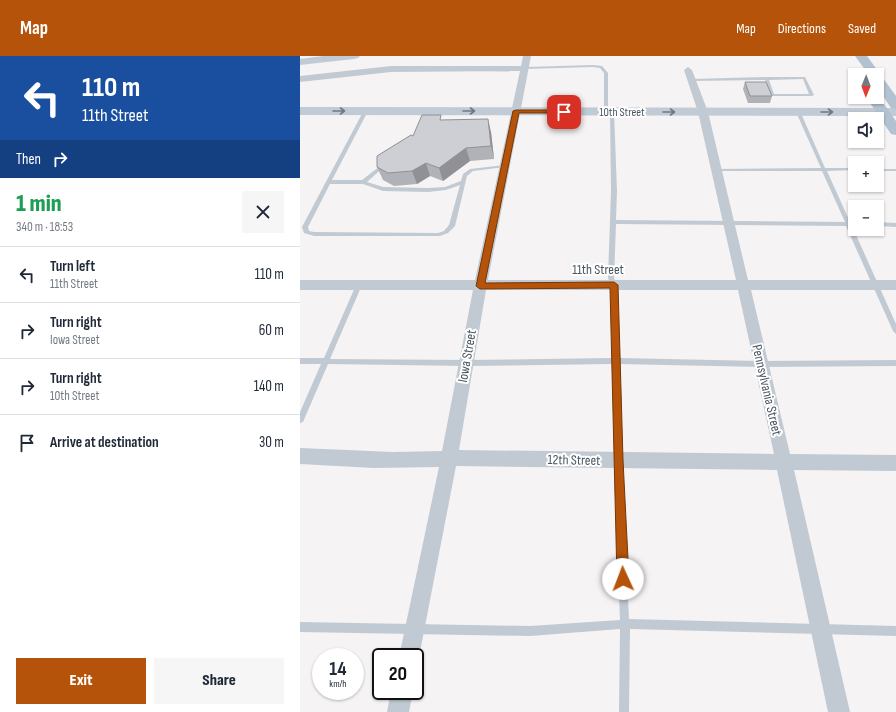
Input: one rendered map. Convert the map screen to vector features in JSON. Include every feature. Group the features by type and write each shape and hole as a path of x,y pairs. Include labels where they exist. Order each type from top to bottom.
{"main road":[{"path":"300,62 354,56"},
{"path":"860,56 869,68"},
{"path":"884,88 896,105"},
{"path":"881,104 890,112 896,131"},
{"name":"10th Street","path":"300,111 366,111 428,114 516,111 890,112"}],"street":[{"path":"300,79 391,69 526,62"},
{"name":"Iowa Street","path":"411,648 449,458 480,286 526,62"},
{"name":"Pennsylvania Street","path":"688,70 704,112 784,462 839,712"},
{"name":"11th Street","path":"300,285 896,285"},
{"name":"12th Street","path":"300,456 404,460 449,458 896,463"},
{"path":"398,712 400,700"}],"lane":[{"path":"526,62 601,67 606,73 606,108 612,112 613,222 611,278 614,285 617,361 618,460 625,624 624,712"},
{"path":"691,80 766,78 804,78 812,95 772,95 766,78"},
{"path":"366,111 305,227 306,232 314,234 438,235 446,232 452,226 465,175 472,170 505,166"},
{"path":"613,222 848,224 822,169 798,112"},
{"path":"363,182 388,161"},
{"path":"717,170 848,169"},
{"path":"884,170 896,170"},
{"path":"329,182 363,182 384,189 428,190 446,188 463,182"},
{"path":"884,224 896,224"},
{"path":"853,236 896,331"},
{"path":"300,420 324,362 359,285"},
{"path":"300,361 466,363 617,361 761,364 896,363"},
{"path":"300,627 530,631 625,624 896,631"}],"building":[{"path":"745,82 766,82 772,96 750,96"},
{"path":"422,115 441,115 440,120 488,119 491,146 466,148 439,168 426,163 412,171 388,173 377,167 377,156 411,135 413,136"}],"route":[{"path":"564,112 516,111 480,286 614,285 617,361 618,460 623,579"}]}
